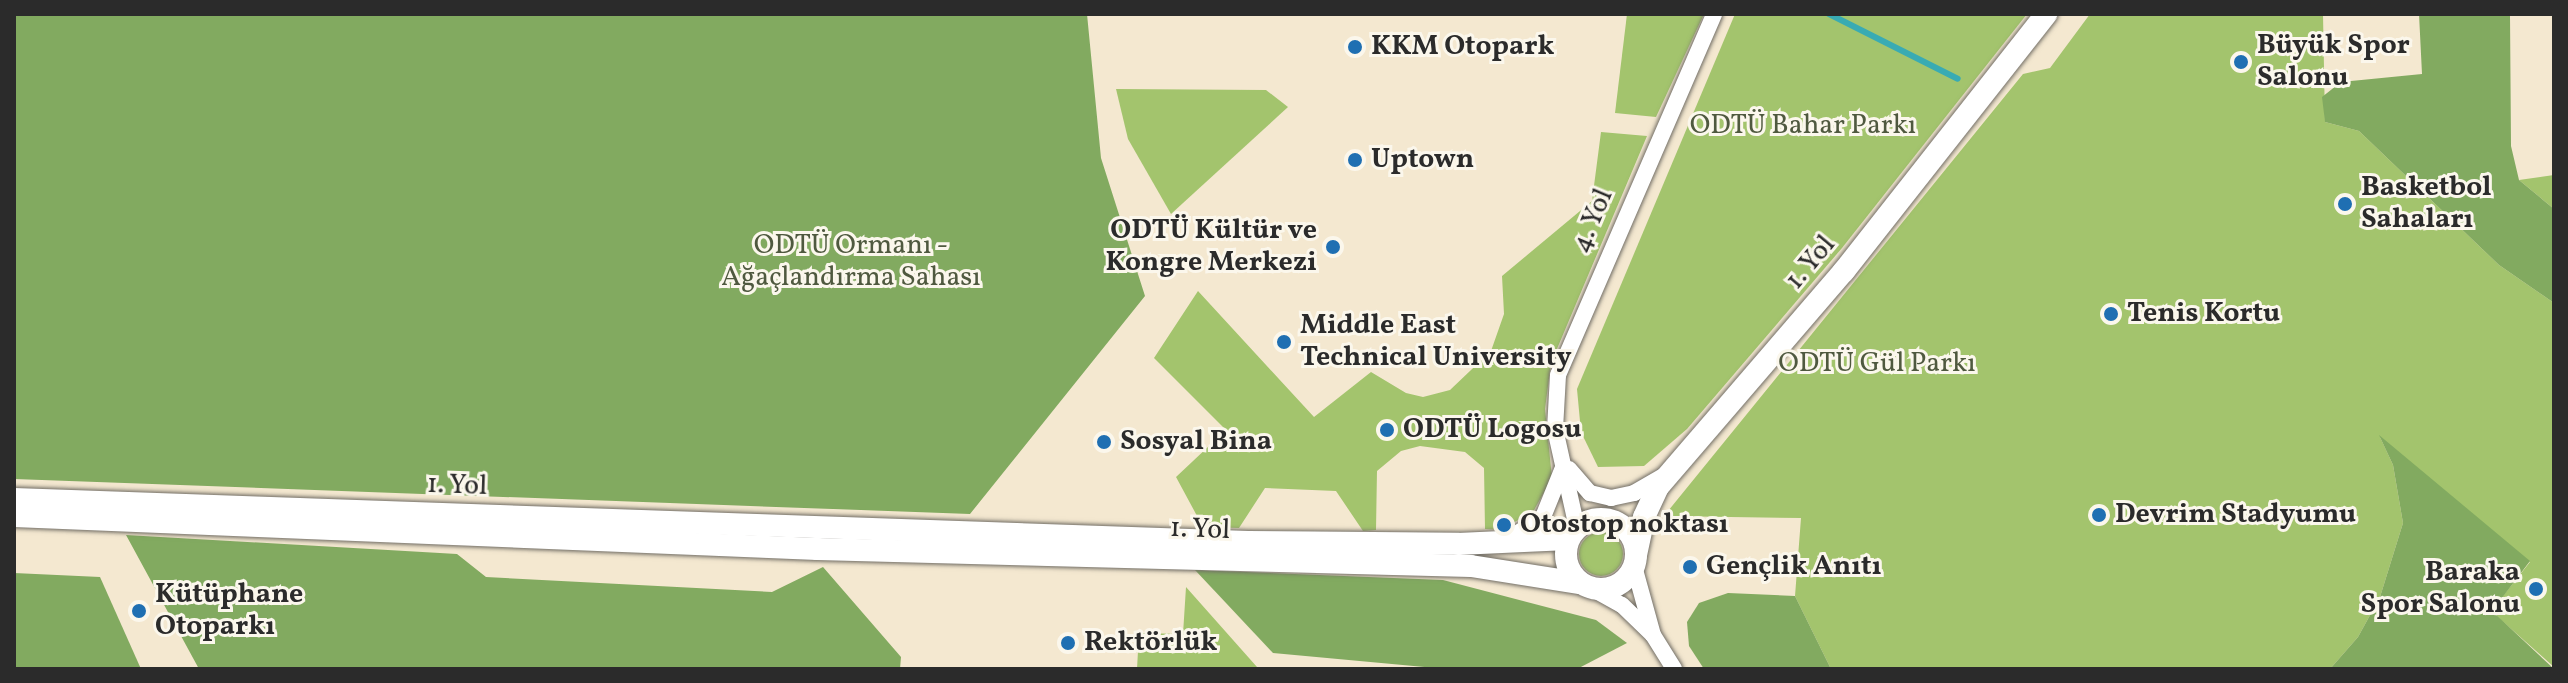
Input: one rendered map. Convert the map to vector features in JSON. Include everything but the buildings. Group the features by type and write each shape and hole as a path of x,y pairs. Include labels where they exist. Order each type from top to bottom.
{"main road":[{"name":"1. Yol","path":"1635,560 1650,501 1844,271 2046,14"},
{"name":"1. Yol","path":"14,499 94,511"},
{"name":"1. Yol","path":"14,516 94,511 817,540 1148,549 1471,566 1586,586"},
{"path":"1610,520 1629,533 1635,560 1619,584 1586,586 1565,558 1573,533 1610,520"},
{"name":"1. Yol","path":"1148,549 1495,543 1573,533"}],"street":[{"name":"4. Yol","path":"1573,533 1553,398 1562,362 1714,14"},
{"name":"4. Yol","path":"1563,457 1582,488 1600,497 1634,493 1673,471"},
{"name":"4. Yol","path":"1495,543 1543,517 1557,491 1563,457"},
{"path":"1635,560 1653,635"},
{"path":"1586,586 1622,605 1653,635 1674,669"}],"green space":[{"name":"ODTÜ Ormanı - Ağaçlandırma Sahası","path":"14,14 1087,14 1101,158 1145,296 970,514 14,479"},
{"path":"1627,14 1704,14 1656,117 1615,113"},
{"name":"ODTÜ Bahar Parkı","path":"1735,14 2027,14 1842,248 1687,429 1644,466 1598,467 1581,432 1577,389"},
{"name":"ODTÜ Gül Parkı","path":"2090,14 2323,14 2325,122 2359,131 2499,265 2554,303 2554,667 2491,611 2530,562 2380,437 2393,465 2403,523 2380,597 2358,637 2330,669 1831,669 1795,596 1801,518 1664,516 2023,74 2050,68"},
{"path":"2419,14 2510,14 2511,146 2519,180 2554,209 2554,303 2499,265 2359,131 2325,122 2322,97 2341,82 2422,74"},
{"path":"1116,89 1266,90 1288,107 1171,214 1128,139"},
{"path":"1601,132 1647,136 1551,363 1545,409 1552,478 1533,512 1500,530 1485,529 1484,468 1465,452 1420,446 1401,451 1377,471 1376,530 1363,531 1336,491 1265,488 1239,528 1203,527 1176,477 1226,430 1154,358 1198,291 1314,417 1371,372 1406,393 1423,397 1450,390 1491,351 1504,314 1502,276 1592,201"},
{"path":"2554,175 2554,209 2519,180"},
{"path":"2379,435 2530,561 2492,611 2554,669 2330,669 2358,637 2380,597 2403,523 2393,465"},
{"path":"1601,532 1616,539 1623,554 1616,569 1601,576 1586,569 1579,554 1586,539"},
{"path":"126,535 457,554 486,577 772,592 823,567 901,657 900,669 199,669"},
{"path":"1195,570 1443,580 1596,620 1627,643 1577,669 1446,669 1273,653"},
{"path":"14,573 100,577 141,669 14,669"},
{"path":"1186,587 1257,669 1137,669 1139,633 1183,634"},
{"path":"1728,593 1795,596 1831,669 1704,669 1689,646 1687,622 1699,603"}],"waterway":[{"path":"1829,14 1958,79"}],"place":[{"name":"KKM Otopark","path":"1355,47"},
{"name":"Büyük Spor Salonu","path":"2241,62"},
{"name":"Uptown","path":"1355,160"},
{"name":"Basketbol Sahaları","path":"2345,204"},
{"name":"ODTÜ Kültür ve Kongre Merkezi","path":"1333,247"},
{"name":"Tenis Kortu","path":"2111,314"},
{"name":"Middle East Technical University","path":"1284,342"},
{"name":"ODTÜ Logosu","path":"1387,430"},
{"name":"Sosyal Bina","path":"1104,442"},
{"name":"Devrim Stadyumu","path":"2099,515"},
{"name":"Otostop noktası","path":"1504,525"},
{"name":"Gençlik Anıtı","path":"1690,567"},
{"name":"Baraka Spor Salonu","path":"2536,589"},
{"name":"Kütüphane Otoparkı","path":"139,611"},
{"name":"Rektörlük","path":"1068,643"}]}
